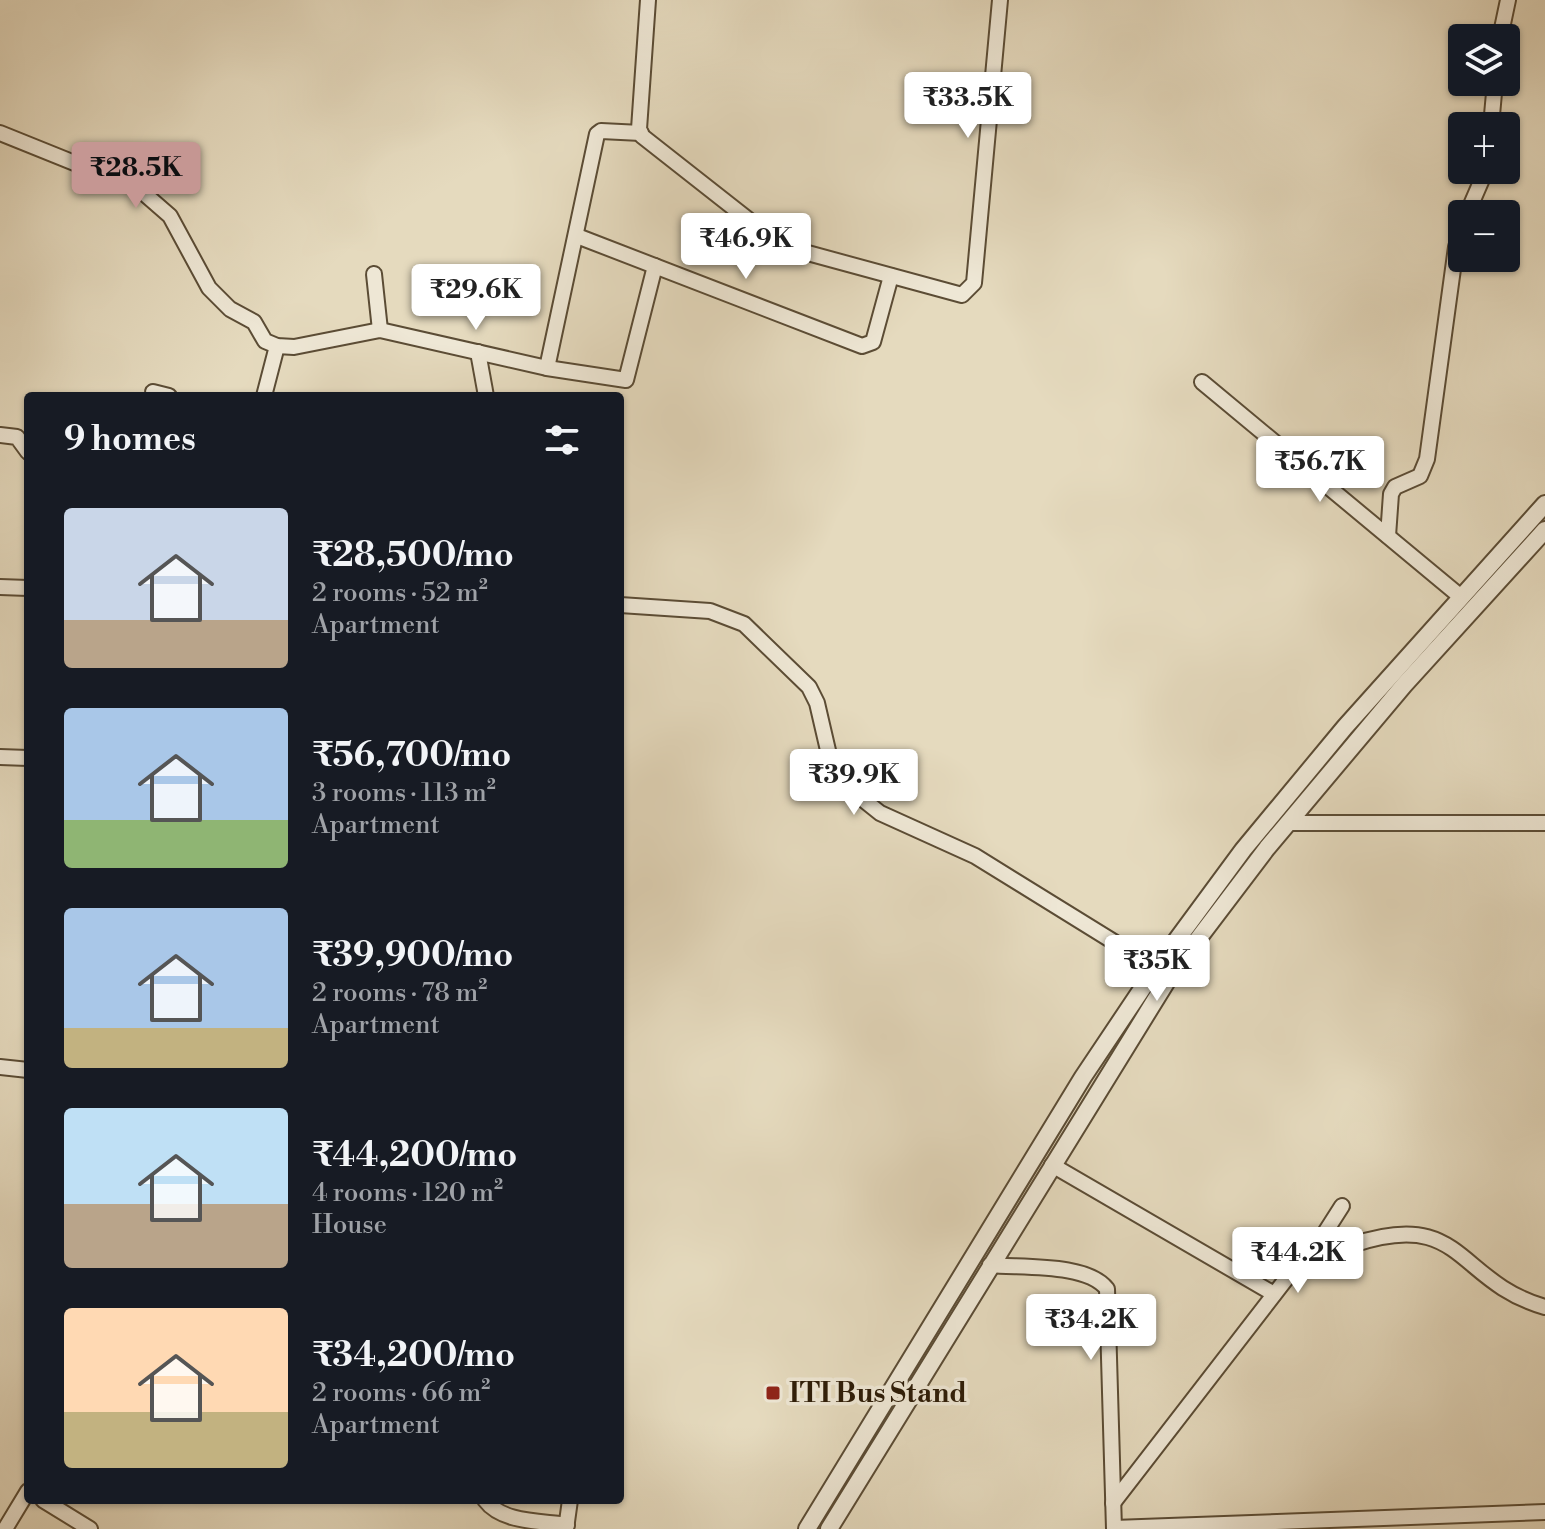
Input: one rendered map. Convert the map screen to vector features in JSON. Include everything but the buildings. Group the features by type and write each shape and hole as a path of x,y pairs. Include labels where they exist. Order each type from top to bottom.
{"street":[{"path":"641,133 648,0"},
{"path":"547,368 597,134 601,131 641,133 782,246 962,295 974,283 1000,0"},
{"path":"1503,24 1508,0"},
{"path":"0,133 139,189 170,216 209,288 230,309 254,322 265,341 277,346 294,347 380,330 547,368 626,380 655,266"},
{"path":"577,236 862,346 873,342 891,276"},
{"path":"1388,536 1391,494 1395,487 1420,476 1427,459 1453,272"},
{"path":"374,274 380,330"},
{"path":"265,392 277,346"},
{"path":"478,352 485,392"},
{"path":"1202,382 1461,597"},
{"path":"0,435 17,437 24,447"},
{"path":"813,1527 1083,1077 1156,968 1243,850 1345,727 1545,504"},
{"path":"829,1529 1170,976 1289,823 1404,685 1545,530"},
{"path":"0,587 24,588"},
{"path":"624,605 710,611 744,624 809,687 817,703 830,759 860,797 889,818 975,856 1156,968"},
{"path":"0,757 24,758"},
{"path":"1289,823 1545,823"},
{"path":"0,1067 24,1070"},
{"path":"1052,1165 1274,1294"},
{"path":"1312,1253 1342,1206"},
{"path":"1113,1503 1300,1261 1312,1253 1395,1233 1428,1235 1505,1291 1545,1307"},
{"path":"990,1265 1085,1272 1099,1279 1107,1289 1114,1528 1545,1512"},
{"path":"6,1520 24,1496"},
{"path":"49,1504 90,1529"},
{"path":"488,1504 495,1512 567,1527 570,1504"}],"place":[{"name":"ITI Bus Stand","path":"773,1393"}]}
